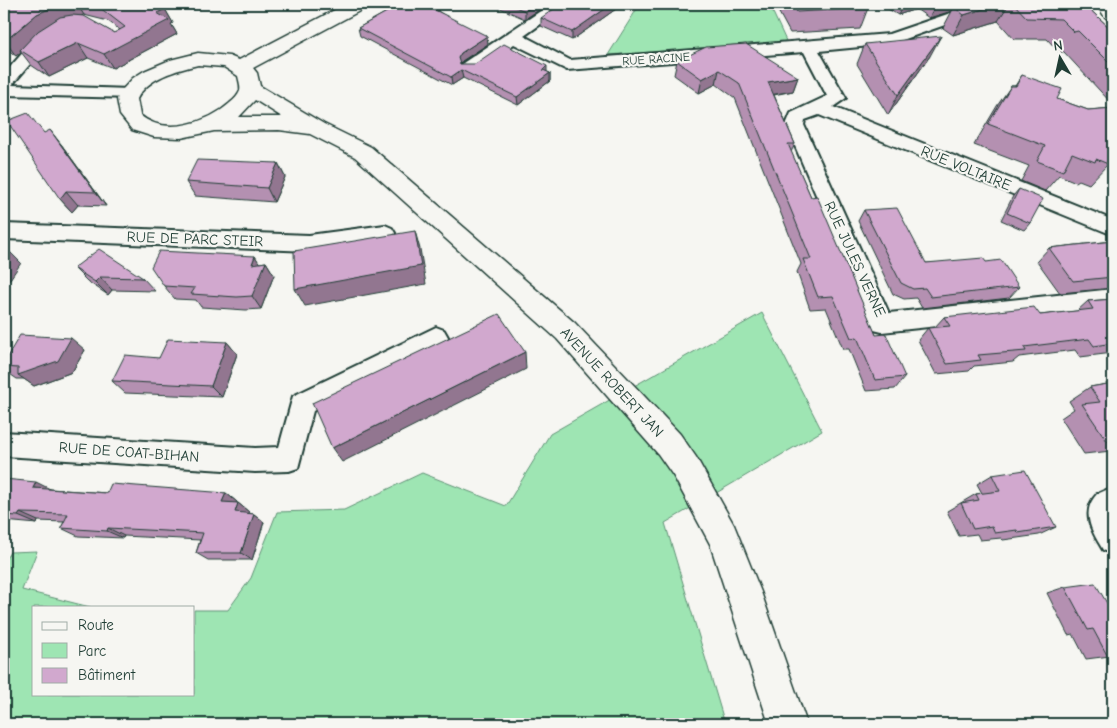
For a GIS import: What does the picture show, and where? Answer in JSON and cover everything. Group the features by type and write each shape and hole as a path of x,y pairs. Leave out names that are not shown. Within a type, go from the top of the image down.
{"main road":[{"path":"241,67 359,4"},
{"path":"1086,4 1096,20 1113,36"},
{"path":"1102,4 1113,21"},
{"path":"214,59 241,67 247,73 250,89 238,108 210,124 172,132 140,126 130,118 126,107 130,94 149,76 180,62 214,59"},
{"name":"AVENUE ROBERT JAN","path":"250,89 317,129 363,152 566,331 669,444 685,467 723,536 744,592 788,724"},
{"name":"AVENUE ROBERT JAN","path":"210,124 279,123 317,129"}],"street":[{"path":"469,66 561,4"},
{"name":"RUE RACINE","path":"513,36 567,65 891,40 991,4"},
{"path":"4,84 43,37 63,26"},
{"path":"809,47 828,103"},
{"path":"4,90 130,94"},
{"name":"RUE VOLTAIRE","path":"828,103 1113,228"},
{"name":"RUE JULES VERNE","path":"828,103 797,117 795,125 882,323 1113,298"},
{"name":"RUE DE PARC STEIR","path":"4,231 309,243 385,233"},
{"name":"RUE DE COAT-BIHAN","path":"4,444 255,460 289,459 302,404 436,336"},
{"path":"1113,500 1104,506 1100,512 1103,523 1113,540"}],"green space":[{"path":"640,4 769,4 787,43 608,55"},
{"path":"762,313 822,431 665,523 725,724 4,724 4,562 10,552 37,551 22,590 86,606 32,606 32,696 195,696 195,610 228,610 251,578 277,512 344,510 422,473 506,506 550,434"}],"building":[{"path":"9,4 60,4 37,14 5,41 4,6"},
{"path":"86,4 156,4 165,9 157,13 169,20 104,54 78,43 39,62 20,50 38,31 60,17 84,16 114,33 125,27 99,7"},
{"path":"401,4 436,4 433,9 487,36 461,53 458,58 460,64 475,64 504,44 547,66 543,70 550,73 517,97 461,70 451,77 358,28"},
{"path":"508,4 536,4 525,11"},
{"path":"561,4 612,4 572,32 541,18"},
{"path":"792,4 865,4 868,8 797,12"},
{"path":"963,4 999,4 964,15 954,7"},
{"path":"1014,4 1084,4 1113,31 1113,66 1078,31 1074,32 1061,19 1027,18"},
{"path":"941,36 898,95 865,44"},
{"path":"746,44 798,77 768,82 795,144 788,144 811,197 817,196 876,335 886,334 905,377 875,380 857,337 851,338 833,296 818,297 803,259 811,259 739,83 719,70 702,79 677,61 706,47"},
{"path":"1022,75 1062,89 1057,99 1088,110 1113,108 1113,150 1108,164 1096,159 1095,162 1072,153 1063,171 1037,161 1045,146 988,124 1011,86 1016,86"},
{"path":"28,113 44,133 50,130 95,192 66,191 60,199 7,121"},
{"path":"197,160 278,163 267,188 186,182"},
{"path":"1019,189 1043,199 1030,223 1007,213"},
{"path":"897,208 926,263 983,258 986,262 1001,260 1019,287 931,297 925,288 913,289 901,283 864,210"},
{"path":"415,231 421,266 295,289 294,251"},
{"path":"1113,241 1113,277 1073,281 1049,248"},
{"path":"99,249 143,278 100,277 95,282 74,268"},
{"path":"159,251 255,256 252,264 266,262 252,296 191,294 195,288 164,286 151,267"},
{"path":"1113,299 1113,343 1094,346 1089,339 1024,347 1026,351 978,355 981,360 947,364 928,328 950,326 944,317 1034,307 1040,315 1093,309 1088,301"},
{"path":"499,314 525,352 332,448 312,403"},
{"path":"20,335 71,338 58,361 18,375 18,368 4,367 4,362"},
{"path":"168,339 227,342 211,386 112,381 125,355 159,358"},
{"path":"1113,383 1113,441 1107,441 1082,404 1100,402 1090,387"},
{"path":"1025,470 1056,527 1018,533 1017,530 995,533 992,526 973,529 961,503 979,500 976,494 1000,491 992,475"},
{"path":"4,479 36,482 33,488 107,493 111,484 226,493 222,502 238,503 235,512 254,514 241,553 196,553 203,533 108,528 107,531 61,528 68,514 20,513 18,516 4,515"},
{"path":"1095,583 1111,610 1113,610 1113,654 1107,655 1093,629 1088,630 1065,587"}]}
